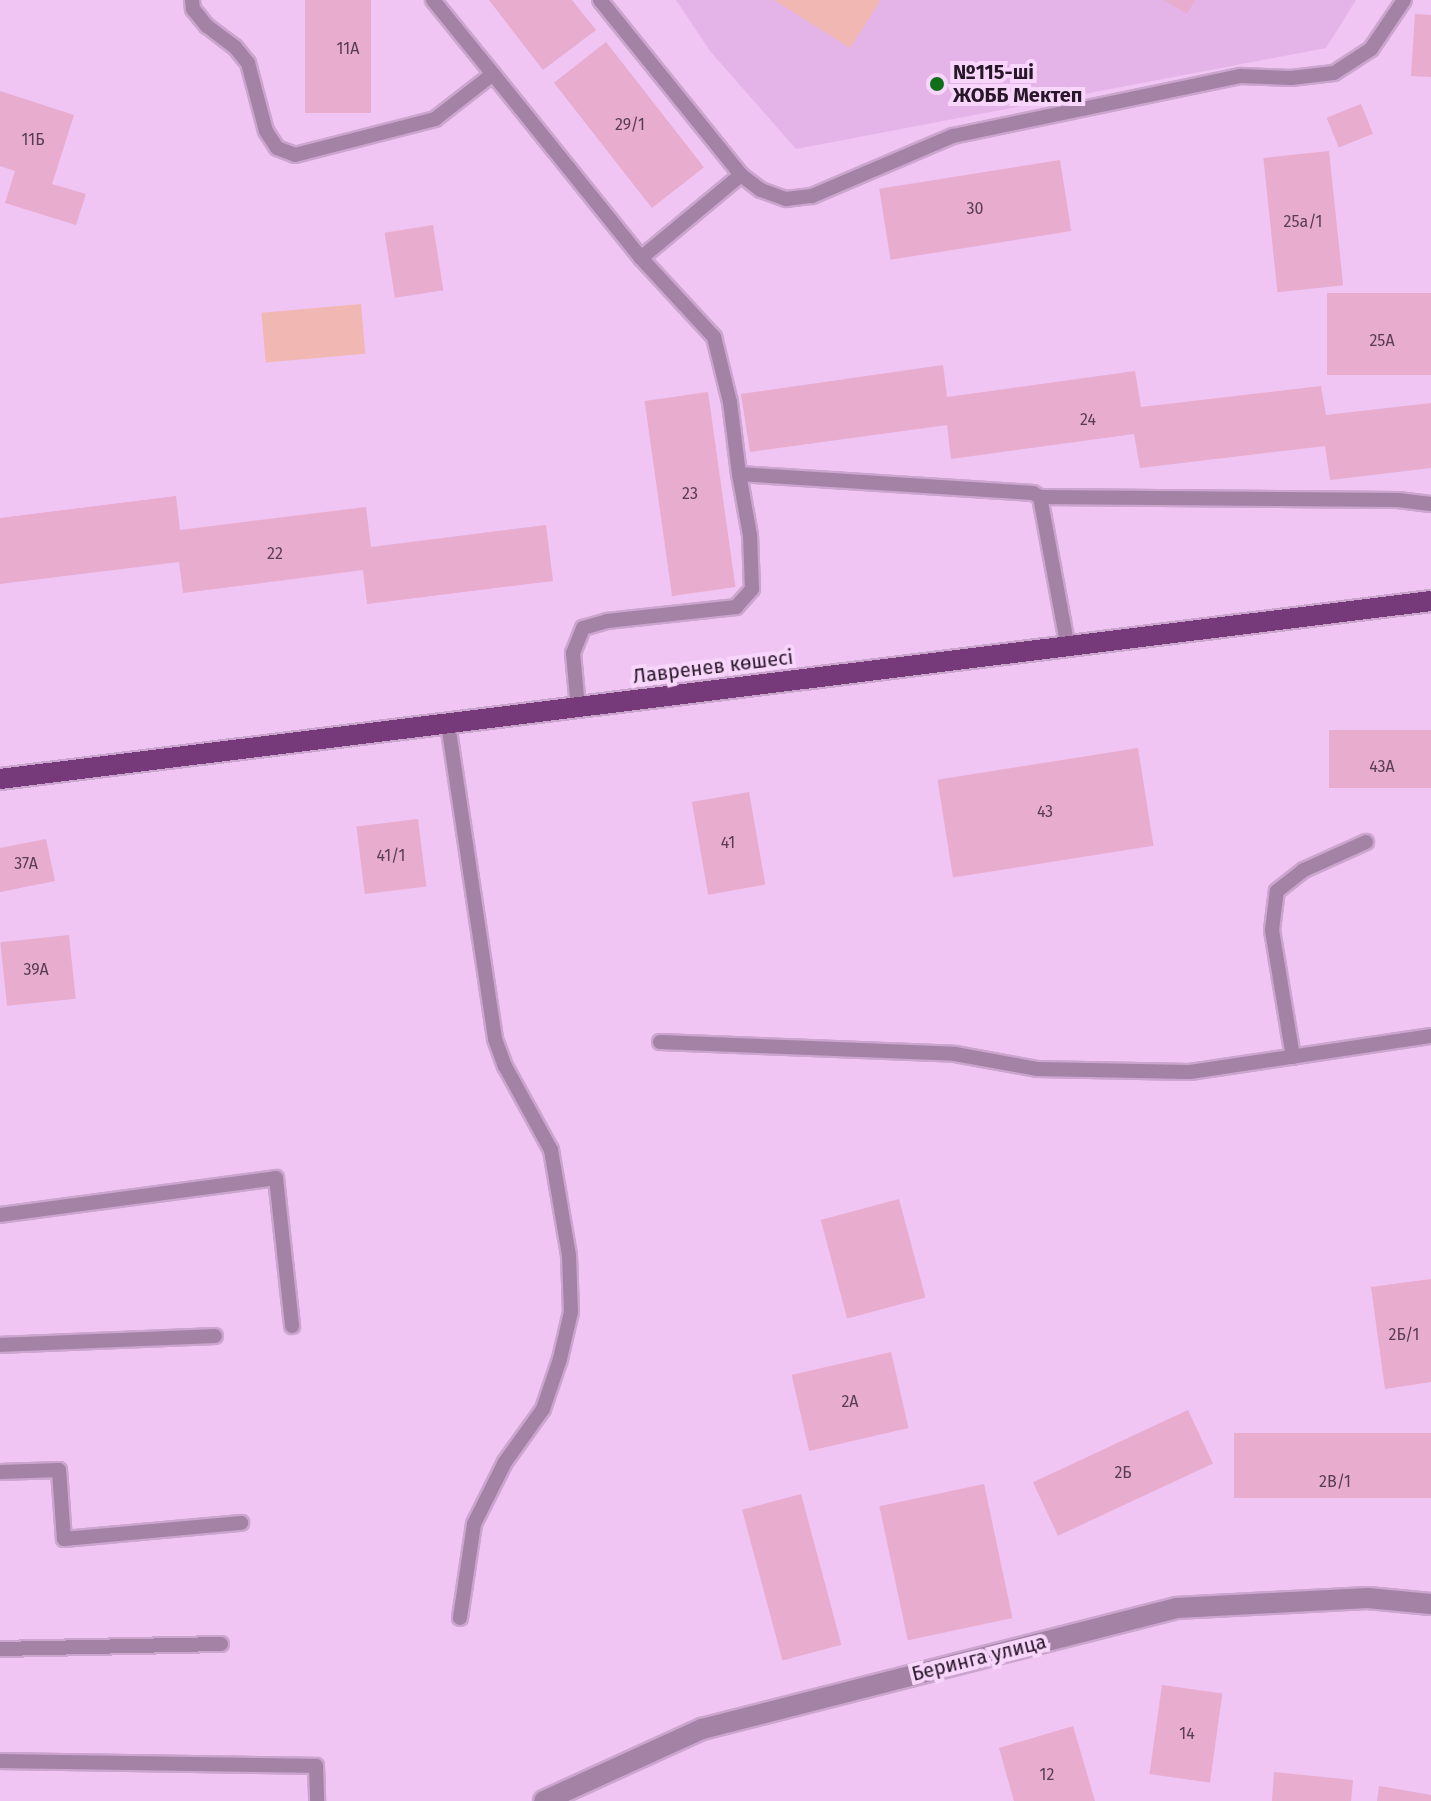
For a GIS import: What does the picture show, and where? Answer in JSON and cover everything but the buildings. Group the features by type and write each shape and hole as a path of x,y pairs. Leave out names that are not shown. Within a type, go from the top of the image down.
{"main road":[{"name":"Лавренев көшесі","path":"0,779 1431,601"}],"street":[{"name":"Беринга улица","path":"544,1801 702,1729 1176,1608 1368,1598 1431,1604"}],"lane":[{"path":"192,0 193,9 207,26 235,47 248,63 266,131 277,148 295,155 435,119 493,74"},
{"path":"433,0 641,258 714,337 730,402 750,535 752,589 736,607 607,621 583,628 573,653 578,708"},
{"path":"600,0 741,175 761,190 786,199 812,196 953,136 1241,76 1291,78 1334,73 1371,49 1404,0"},
{"path":"641,258 741,175"},
{"path":"739,474 1033,493 1040,497 1398,500 1431,504"},
{"path":"1040,497 1068,648"},
{"path":"448,724 495,1039 505,1066 551,1150 569,1255 571,1312 560,1359 543,1409 505,1462 474,1524 460,1618"},
{"path":"1293,1057 1272,930 1277,891 1304,870 1366,842"},
{"path":"660,1042 955,1054 1053,1069 1190,1072 1431,1036"},
{"path":"0,1215 276,1178 292,1326"},
{"path":"0,1345 215,1336"},
{"path":"0,1472 59,1470 64,1539 241,1523"},
{"path":"0,1649 221,1644"},
{"path":"0,1761 316,1766 317,1801"}],"shaded area":[{"name":"№115-ші ЖОББ Мектеп","path":"676,0 1356,0 1326,48 796,149 710,51"},
{"path":"774,0 881,0 850,48"},
{"path":"361,304 365,354 266,363 261,313"}],"place":[{"name":"№115-ші ЖОББ Мектеп","path":"937,84"}]}
